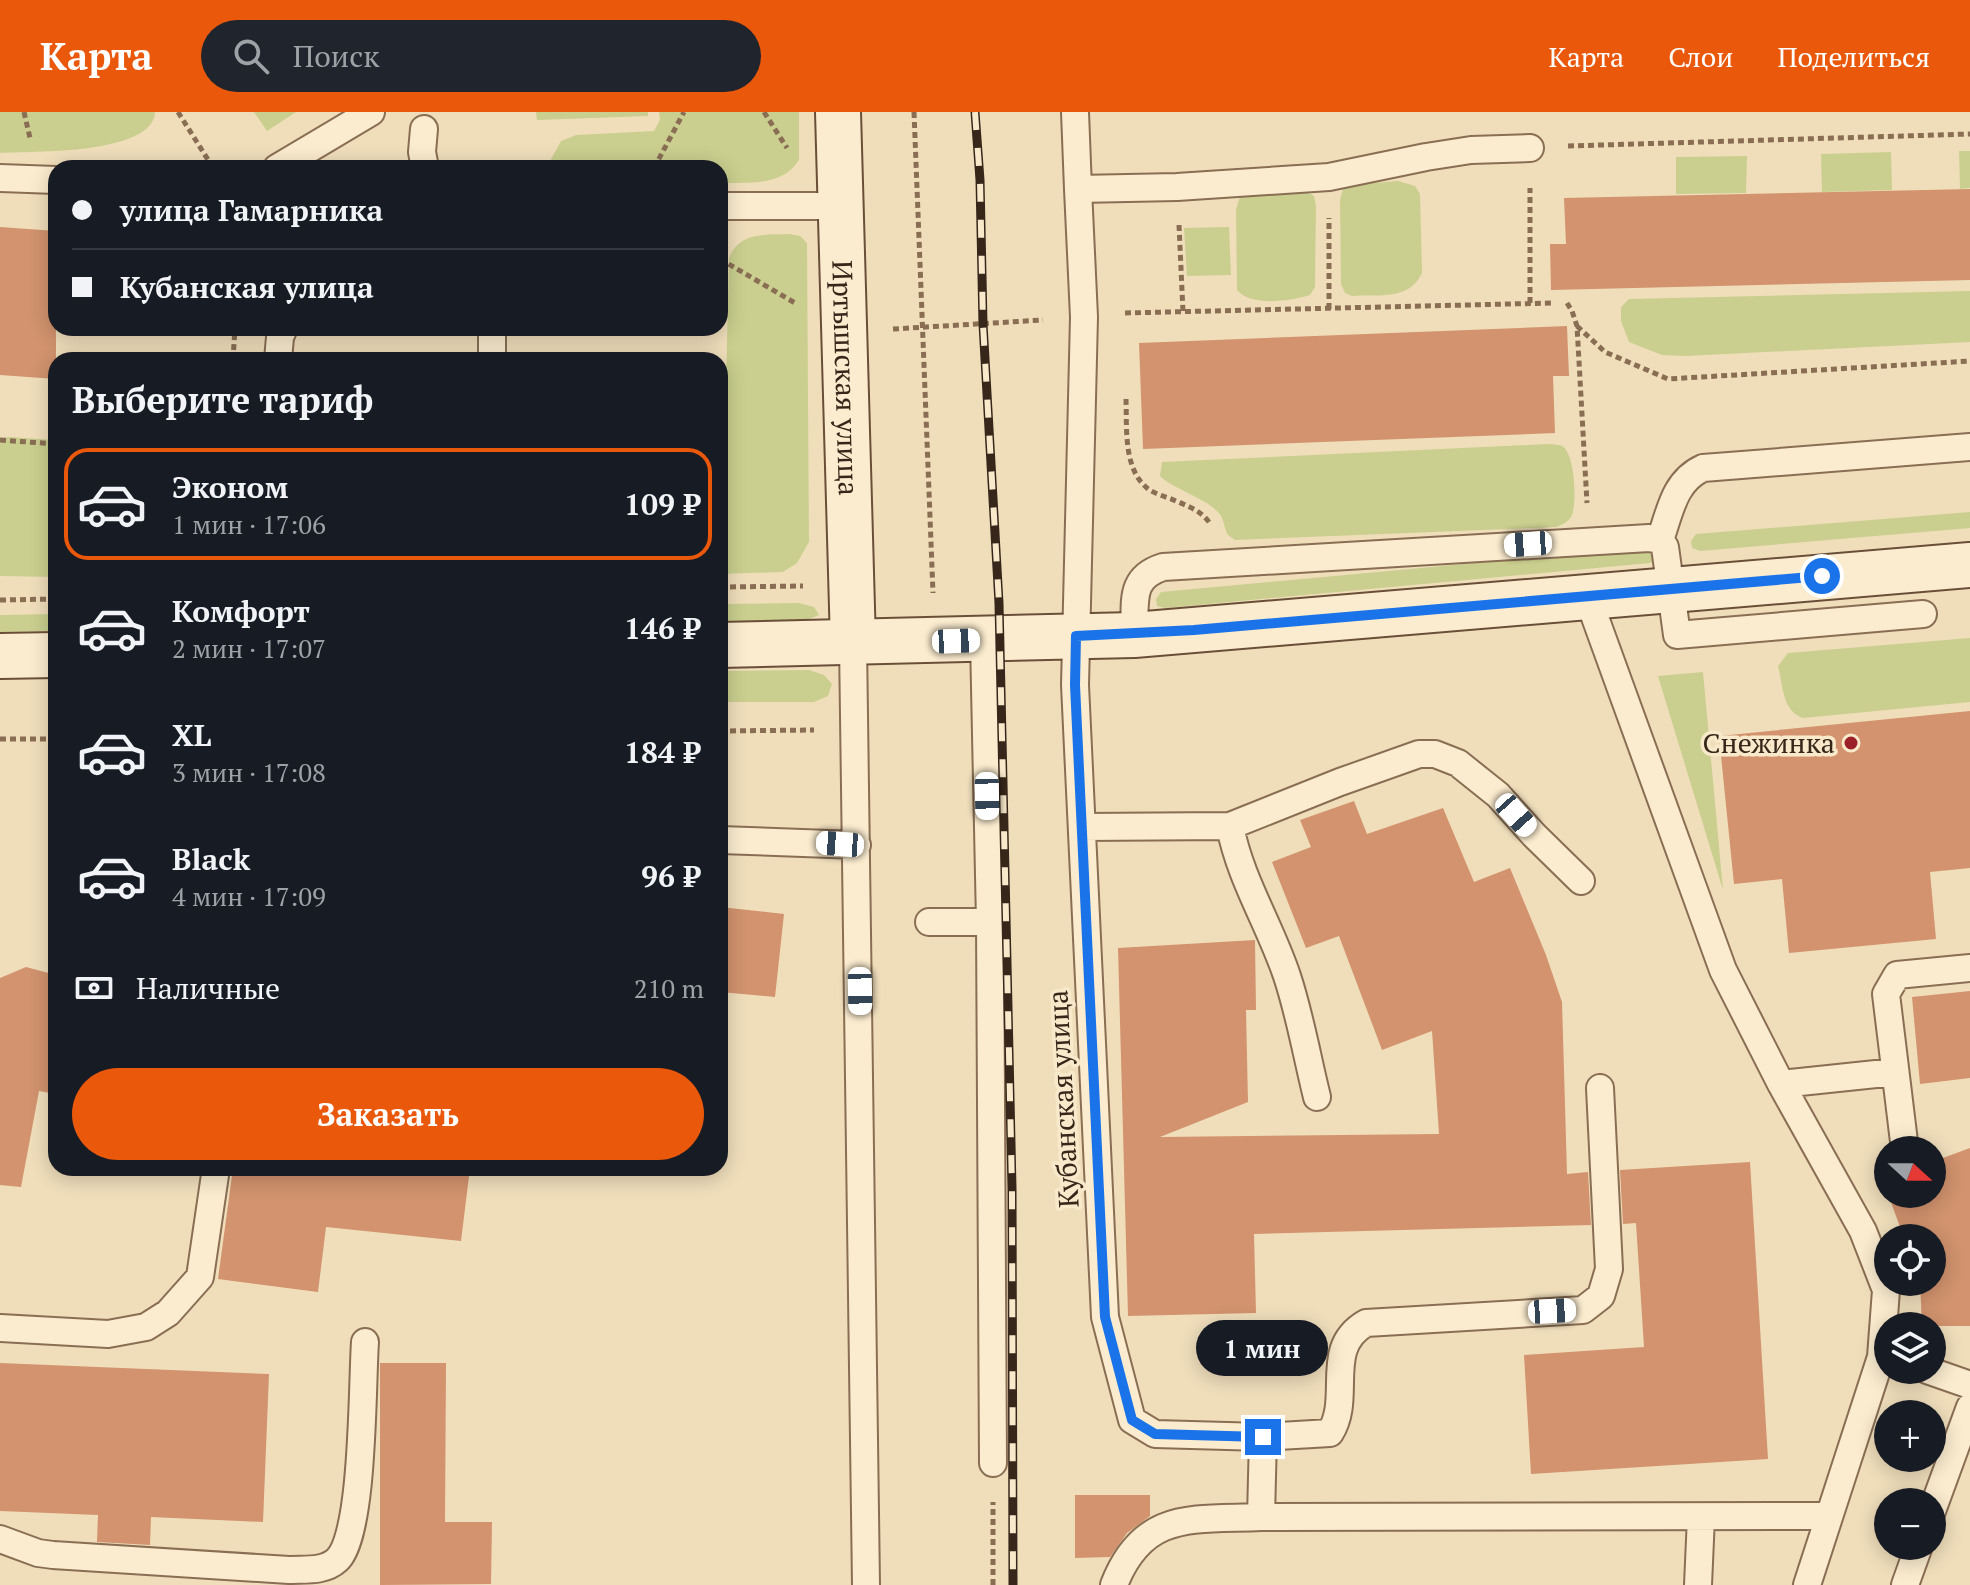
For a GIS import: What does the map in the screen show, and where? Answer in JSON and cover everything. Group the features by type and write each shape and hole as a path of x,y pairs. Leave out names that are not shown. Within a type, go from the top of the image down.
{"main road":[{"name":"Иртышская улица","path":"838,112 853,643"},
{"path":"728,645 1134,635 1970,565"},
{"path":"0,656 48,655"}],"lane":[{"path":"290,160 371,112"},
{"name":"Кубанская улица","path":"1075,112 1084,317 1075,685 1105,1317 1132,1420 1155,1434 1263,1437 1330,1433 1337,1422 1343,1348 1352,1331 1366,1323 1583,1310 1601,1296 1609,1269 1600,1088"},
{"path":"424,129 424,160"},
{"path":"1078,189 1177,187 1329,177 1471,150 1530,148"},
{"path":"0,178 48,180"},
{"path":"728,206 841,206"},
{"path":"1660,540 1680,485 1690,474 1703,468 1970,447"},
{"path":"1134,635 1138,583 1146,573 1163,567 1589,539 1660,540 1665,547 1670,588 1665,635 1923,614"},
{"path":"1588,598 1723,970 1781,1084 1863,1231 1886,1290 1885,1312"},
{"path":"984,640 990,922 993,1463"},
{"path":"853,643 866,1585"},
{"path":"1082,827 1230,826 1419,754 1435,754 1458,763 1498,795 1581,881"},
{"path":"1230,826 1245,876 1287,977 1317,1097"},
{"path":"728,840 857,845"},
{"path":"929,922 990,922"},
{"path":"1903,1136 1886,994 1897,975 1970,968"},
{"path":"1781,1084 1895,1072"},
{"path":"0,1328 108,1334 146,1327 168,1313 200,1277 215,1176"},
{"path":"0,1539 38,1553 53,1555 289,1570 319,1569 336,1561 344,1550 355,1511 365,1342"},
{"path":"1946,1377 1970,1385"},
{"path":"1807,1585 1875,1384"},
{"path":"1940,1488 1970,1407"},
{"path":"1261,1517 1263,1437"},
{"path":"1114,1585 1122,1565 1149,1534 1176,1521 1261,1517 1828,1516"},
{"path":"1698,1585 1701,1517"},
{"path":"1905,1585 1914,1560"}],"path":[{"path":"178,112 208,160"},
{"path":"658,160 684,112"},
{"path":"914,112 934,608"},
{"path":"1530,303 1530,148 1970,134"},
{"path":"1329,177 1329,309"},
{"path":"1177,187 1183,312"},
{"path":"728,264 802,307"},
{"path":"1121,301 1125,328"},
{"path":"1124,313 1552,303"},
{"path":"1567,303 1577,326 1589,539"},
{"path":"924,326 1084,317"},
{"path":"1577,326 1605,352 1668,379 1970,361"},
{"path":"1126,386 1128,445 1135,473 1148,490 1202,513 1211,523 1222,564"},
{"path":"0,440 48,443"},
{"path":"0,600 48,599"},
{"path":"728,731 855,730"},
{"path":"0,739 48,739"},
{"path":"993,1463 993,1585"}],"green space":[{"path":"0,112 155,112 149,126 134,136 114,143 89,148 0,153"},
{"path":"254,112 296,112 267,131"},
{"path":"536,112 648,112 648,116 537,120"},
{"path":"659,112 799,112 799,160 792,169 774,179 728,183 728,160 551,160 561,141 576,135 654,131 660,120"},
{"path":"1959,151 1970,151 1970,188 1960,189"},
{"path":"1891,152 1892,190 1822,192 1821,154"},
{"path":"1747,156 1746,193 1676,194 1676,157"},
{"path":"1398,181 1415,186 1420,194 1422,273 1416,282 1401,292 1352,296 1345,293 1341,284 1340,200 1343,189 1350,185"},
{"path":"1251,191 1305,191 1314,196 1315,287 1310,295 1282,301 1261,301 1237,290 1236,210 1240,196"},
{"path":"1229,227 1231,275 1187,276 1184,228"},
{"path":"789,234 800,236 807,243 809,542 797,563 783,572 728,574 729,258 739,243 762,235"},
{"path":"1970,291 1970,342 1662,355 1629,342 1621,321 1621,307 1629,299"},
{"path":"0,438 48,439 48,577 0,576"},
{"path":"1549,444 1566,450 1574,478 1572,515 1557,527 1235,540 1228,535 1216,510 1160,476 1162,462"},
{"path":"1970,512 1970,528 1700,551 1692,548 1691,541 1696,534"},
{"path":"1649,547 1655,553 1655,559 1650,563 1165,608 1157,606 1156,599 1161,592"},
{"path":"799,603 814,607 819,615 804,621 728,621 728,604"},
{"path":"48,614 48,631 0,632 0,615"},
{"path":"1970,638 1970,702 1803,718 1791,710 1784,696 1778,666 1788,653"},
{"path":"809,670 824,675 832,684 828,696 814,702 728,702 728,671"},
{"path":"1703,672 1723,890 1658,676"}],"building":[{"path":"1970,189 1970,280 1551,290 1550,244 1566,244 1564,198"},
{"path":"0,227 48,230 48,336 56,336 56,352 48,352 48,378 0,375"},
{"path":"1567,326 1569,376 1553,376 1555,433 1143,449 1139,343"},
{"path":"1970,711 1970,868 1930,872 1936,939 1789,953 1782,879 1734,884 1719,736"},
{"path":"1354,801 1367,834 1443,808 1474,882 1510,868 1562,1002 1567,1174 1588,1172 1591,1225 1254,1234 1256,1313 1128,1316 1118,948 1255,940 1256,1010 1246,1010 1248,1102 1160,1137 1439,1134 1432,1031 1382,1050 1339,936 1306,948 1272,862 1311,847 1300,820"},
{"path":"728,908 784,914 775,997 728,993"},
{"path":"26,967 48,973 48,1093 39,1091 21,1187 0,1185 0,978"},
{"path":"1970,991 1970,1078 1920,1084 1912,997"},
{"path":"1970,1148 1970,1326 1946,1326 1946,1312 1921,1312 1921,1296 1946,1296 1946,1224 1899,1224 1893,1208 1946,1208 1946,1157"},
{"path":"1750,1162 1768,1459 1531,1474 1524,1355 1644,1347 1636,1223 1623,1224 1620,1170"},
{"path":"232,1176 469,1176 461,1241 326,1227 318,1292 218,1279"},
{"path":"0,1363 269,1374 263,1522 151,1517 150,1545 97,1542 98,1515 0,1511"},
{"path":"380,1363 446,1363 445,1522 492,1522 491,1584 380,1585"},
{"path":"1075,1495 1150,1495 1150,1516 1127,1533 1110,1557 1075,1558"}],"railway":[{"path":"975,112 999,603 1012,1188 1013,1585"}],"place":[{"name":"Снежинка","path":"1851,743"}],"route":[{"path":"1263,1437 1155,1434 1132,1420 1105,1317 1075,685 1076,636 1134,635 1822,576"}]}
